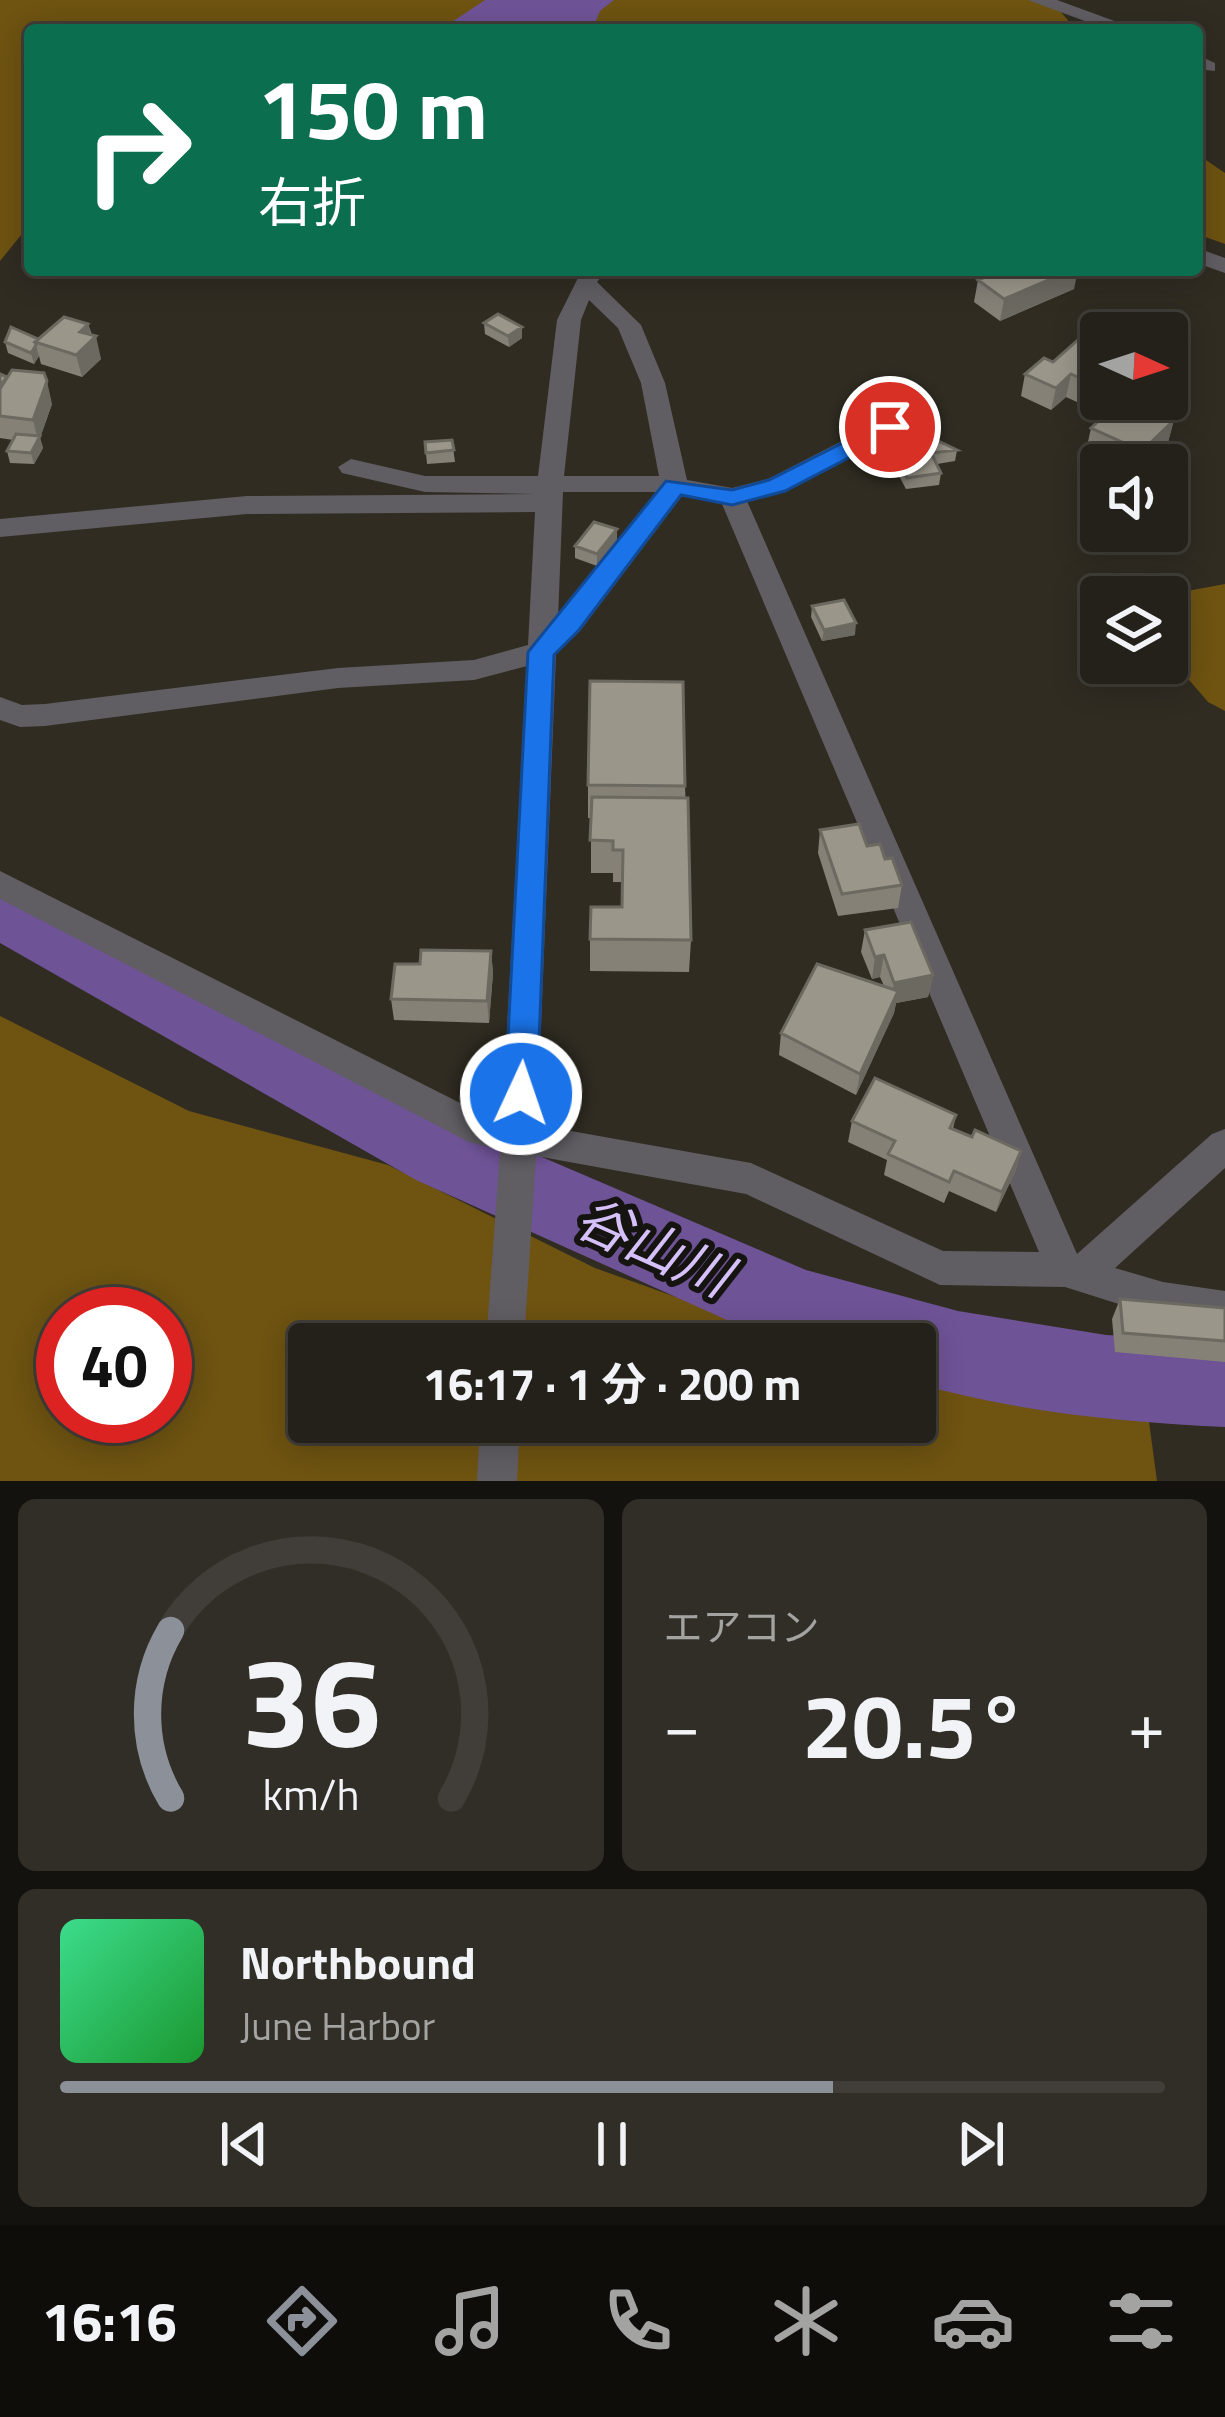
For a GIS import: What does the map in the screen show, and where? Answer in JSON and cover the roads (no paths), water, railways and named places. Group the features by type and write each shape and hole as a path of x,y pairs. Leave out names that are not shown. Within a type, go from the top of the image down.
{"street":[{"path":"1038,0 1111,24"},
{"path":"0,708 20,716 45,715 338,678 474,670 541,652 570,624 675,487 653,383 629,325 590,276 569,320 549,492 541,652 518,1148 506,1323"},
{"path":"0,528 247,505 549,492 675,487 732,497 777,485 890,427 909,388"},
{"path":"351,467 425,484 549,492"},
{"path":"732,497 1073,1273"},
{"path":"0,884 518,1148 751,1179 940,1268 1073,1273 1163,1300 1225,1309"},
{"path":"1073,1273 1225,1145"},
{"path":"496,1481 499,1443"}],"waterway":[{"name":"谷山川","path":"0,907 445,1154 798,1309 958,1353 1106,1378 1225,1384"}]}
